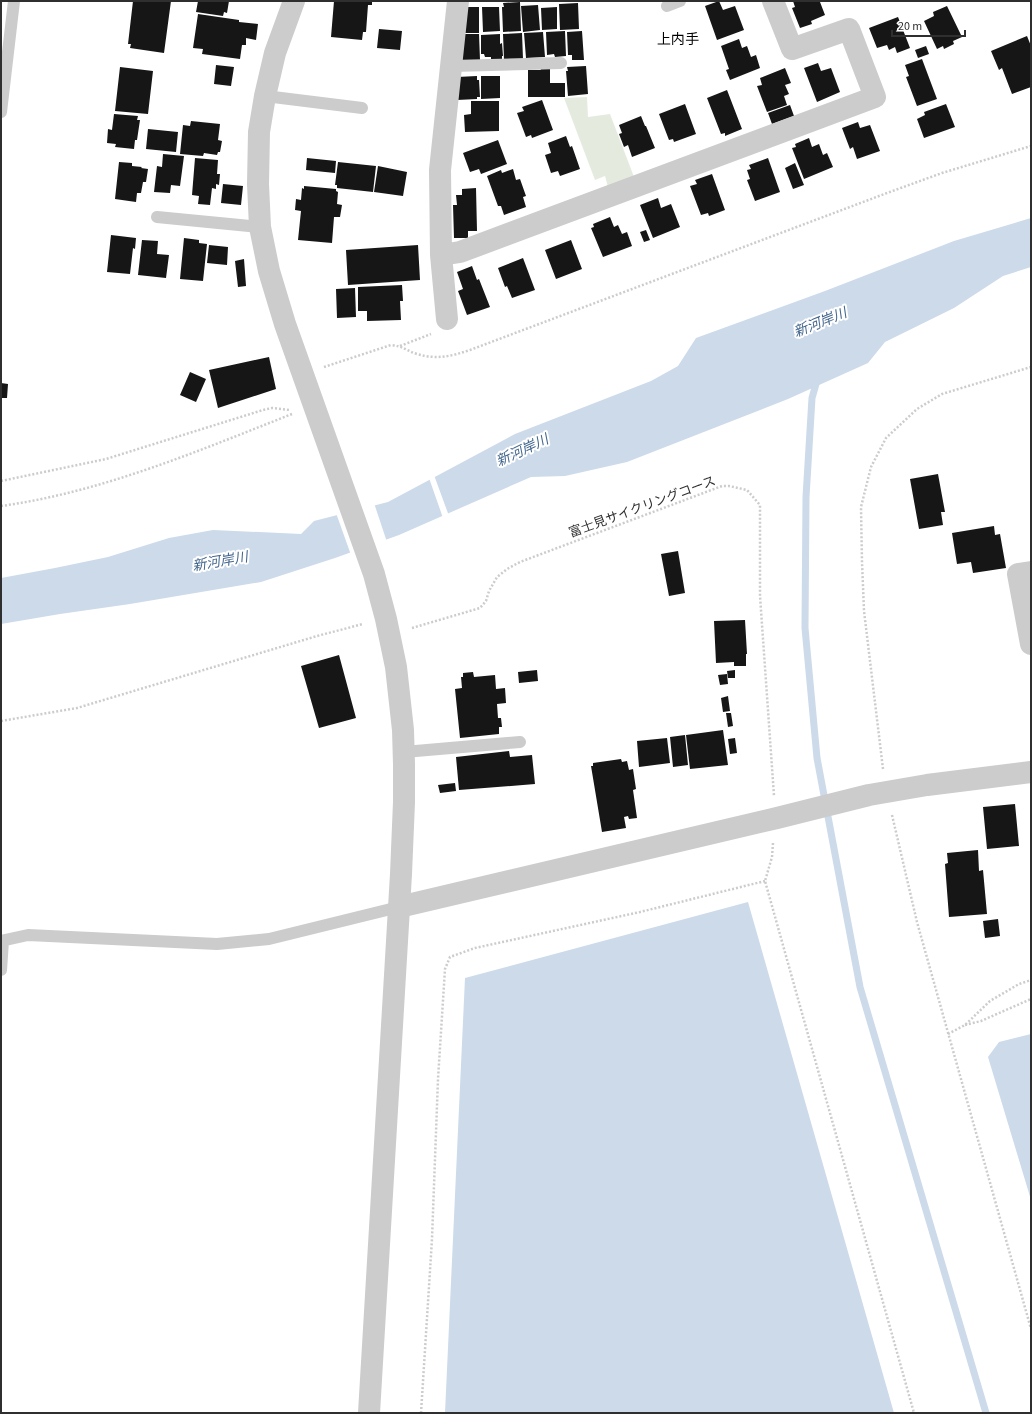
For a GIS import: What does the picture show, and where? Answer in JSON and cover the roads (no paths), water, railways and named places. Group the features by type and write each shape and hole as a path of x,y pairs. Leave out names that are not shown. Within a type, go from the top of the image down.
{"street":[{"path":"294,1 275,54 265,96 259,139 258,184 260,227 269,271 285,324 374,574 376,615 386,618 396,667 403,730 404,802 399,907 369,1413"},
{"path":"447,319 441,255 440,170 458,1"},
{"path":"441,255 460,252 875,97 849,29 792,49 773,1"},
{"path":"1031,572 1018,574 1031,644"},
{"path":"399,907 779,817 880,787 928,785 1031,772"}],"lane":[{"path":"1,112 14,1"},
{"path":"667,6 680,1"},
{"path":"452,66 561,63"},
{"path":"265,96 362,108"},
{"path":"157,217 260,227"},
{"path":"404,752 520,742"},
{"path":"1,970 2,941 28,935 217,944 269,939 399,907"}],"water":[{"name":"新河岸川","path":"1031,218 1031,267 1003,276 954,308 885,342 868,363 788,399 627,462 565,476 531,477 399,535 261,582 1,624 1,578 108,557 169,538 213,530 301,534 314,521 388,502 515,434 651,381 678,366 696,338 825,291 954,241"},
{"path":"748,902 894,1413 445,1413 465,978"},
{"path":"1031,1034 1031,1200 988,1057 999,1042"}],"waterway":[{"path":"818,377 812,398 806,497 805,628 817,758 860,987 986,1413"}],"district":[{"name":"上内手","path":"678,39"}]}
